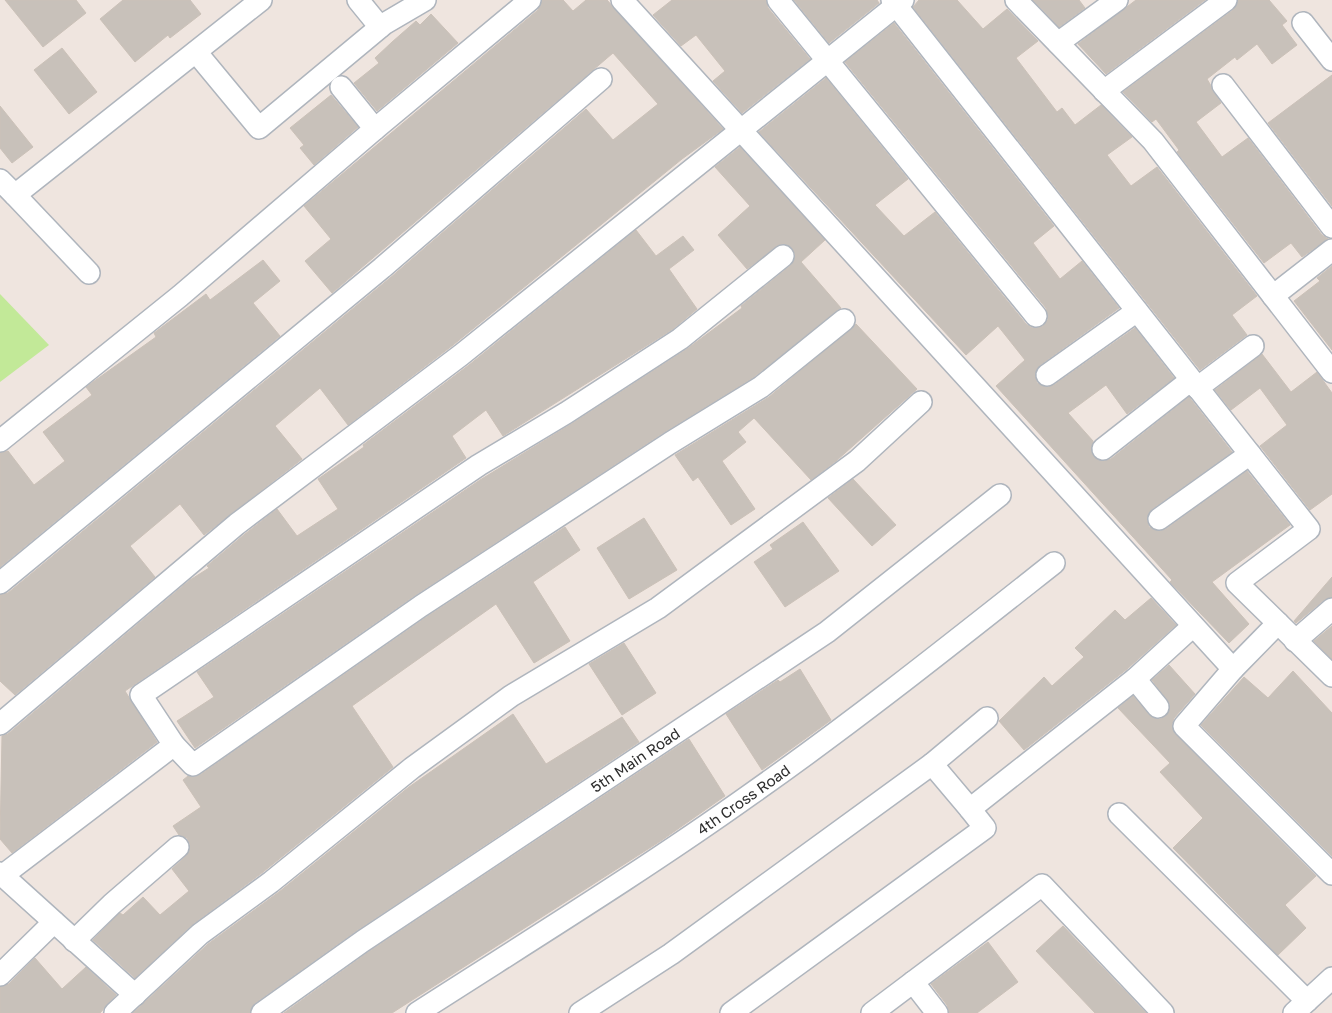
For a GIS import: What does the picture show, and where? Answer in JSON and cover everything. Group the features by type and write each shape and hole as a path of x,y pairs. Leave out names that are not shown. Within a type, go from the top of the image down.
{"street":[{"path":"15,196 261,0"},
{"path":"358,0 380,27"},
{"path":"196,52 259,128 380,27 426,0"},
{"path":"0,441 180,296 375,129 530,0"},
{"path":"622,0 1233,669"},
{"path":"778,0 1036,316"},
{"path":"1016,0 1153,141 1332,372"},
{"path":"1058,43 1117,0"},
{"path":"1104,91 1226,0"},
{"path":"0,724 238,524 460,355 827,61 897,2 1309,530 1237,583 1332,676"},
{"path":"1303,23 1332,60"},
{"path":"0,583 382,268 601,79"},
{"path":"1223,84 1332,227"},
{"path":"341,87 375,129"},
{"path":"0,180 89,273"},
{"path":"1273,296 1332,250"},
{"path":"783,256 680,339 566,413 479,465 141,695 174,745 193,765 421,606 670,443 761,387 844,320"},
{"path":"1047,375 1137,311"},
{"path":"1103,449 1194,384 1253,346"},
{"path":"115,1013 200,934 271,882 412,768 511,696 658,608 857,460 921,402"},
{"path":"1159,519 1250,454"},
{"name":"5th Main Road","path":"262,1013 363,941 827,632 1000,495"},
{"name":"4th Cross Road","path":"417,1013 588,904 751,794 905,680 1054,563"},
{"path":"1295,640 1332,609"},
{"path":"1278,623 1233,669 1184,726 1332,874"},
{"path":"970,809 1134,679 1193,626"},
{"path":"1134,679 1158,707"},
{"path":"580,1013 671,954 932,764 987,718"},
{"path":"135,995 1,874 174,745"},
{"path":"731,1013 984,828 932,764"},
{"path":"1119,814 1301,1007 1332,978"},
{"path":"74,941 112,904 178,848"},
{"path":"872,1013 1042,885 1163,1013"},
{"path":"0,975 54,922"},
{"path":"913,982 937,1013"}],"green space":[{"path":"0,294 49,345 0,382"}],"building":[{"path":"5,0 76,0 86,13 43,47"},
{"path":"123,0 190,0 201,14 170,38 168,35 135,62 100,19"},
{"path":"542,0 563,0 573,11 586,0 607,0 723,129 682,159 453,345 348,425 320,388 275,426 302,459 204,535 180,504 130,546 155,577 15,695 0,681 0,595 8,593 390,278 586,109 613,140 658,104 613,53 332,293 305,261 331,239 304,206 538,10"},
{"path":"672,0 766,0 768,8 810,59 742,113 713,81 725,71 696,35 681,46 653,15"},
{"path":"794,0 877,0 879,3 829,43"},
{"path":"919,0 957,0 983,29 1007,9 1038,41 1016,58 1057,112 1062,108 1075,125 1101,105 1132,137 1107,155 1131,186 1157,167 1257,296 1232,315 1247,335 1200,370 913,7"},
{"path":"1033,0 1079,0 1085,8 1059,27"},
{"path":"1136,0 1205,0 1106,74 1078,44"},
{"path":"1238,0 1269,0 1287,21 1282,25 1297,45 1272,64 1257,44 1237,60 1235,57 1207,79 1221,103 1196,122 1222,157 1248,138 1322,235 1328,239 1302,257 1291,243 1264,263 1177,152 1179,150 1156,119 1152,122 1123,92 1233,10"},
{"path":"431,14 458,43 377,111 354,83 379,63 375,58 392,42 416,21 420,25"},
{"path":"894,23 1054,226 1033,243 1060,279 1082,261 1119,308 1040,365 1035,376 1037,383 1048,387 1054,385 1135,328 1174,378 1127,414 1106,385 1068,413 1093,441 1091,450 1094,457 1104,461 1111,459 1189,397 1232,452 1152,509 1147,520 1149,527 1160,531 1166,529 1247,471 1290,525 1212,582 1249,624 1229,643 1170,582 1172,580 996,386 1025,360 998,326 966,355 759,132 826,78 908,179 875,205 904,236 935,212 1026,324 1032,328 1043,326 1048,320 1046,308 845,62"},
{"path":"62,48 97,92 69,114 34,70"},
{"path":"1332,75 1332,206 1268,123"},
{"path":"331,95 358,127 314,165 300,148 304,145 290,128"},
{"path":"0,106 33,147 12,163 0,148"},
{"path":"740,147 825,240 801,262 841,308 754,377 663,433 414,596 195,748 177,721 214,697 197,672 480,480 573,423 687,349 742,308 741,306 791,265 795,254 788,245 782,244 747,269 718,235 750,206 715,167"},
{"path":"636,230 656,256 683,236 694,250 669,269 697,309 673,329 503,436 486,410 452,436 466,458 125,691 157,742 12,853 0,839 2,736 8,734 190,580 209,568 207,566 277,509 297,536 338,509 318,479 364,447 363,445 469,365"},
{"path":"263,260 280,281 253,303 280,336 0,567 0,453 8,451 34,485 65,461 43,432 92,395 86,387 156,337 154,333 206,294 210,300"},
{"path":"1332,266 1332,350 1294,301 1320,281 1317,278"},
{"path":"856,324 917,389 836,461 811,480 754,418 738,432 746,442 722,461 755,509 731,525 698,477 693,481 675,455 769,397"},
{"path":"1262,354 1291,392 1317,372 1332,393 1332,494 1310,510 1260,446 1287,425 1260,388 1231,410 1215,390"},
{"path":"853,479 896,525 872,546 828,498"},
{"path":"644,518 677,570 629,599 597,548"},
{"path":"803,522 839,571 785,607 754,562 773,549 770,545"},
{"path":"565,527 580,550 533,582 570,641 534,663 496,604 352,706 393,767 263,872 193,924 135,978 93,940 120,913 123,915 143,897 160,915 189,891 172,869 186,856 190,844 187,838 179,835 173,826 201,807 183,780 188,776 200,775 428,616"},
{"path":"1332,577 1332,597 1324,600 1296,623 1294,621"},
{"path":"1151,598 1176,625 1127,669 1024,750 999,721 1044,677 1052,686 1084,657 1075,648 1115,610 1125,620"},
{"path":"1332,626 1332,659 1314,641"},
{"path":"624,643 656,693 622,715 589,664"},
{"path":"1169,665 1195,694 1174,718 1172,724 1175,734 1316,876 1285,905 1306,928 1278,955 1173,848 1203,818 1160,772 1170,763 1118,708 1133,696 1153,718 1160,719 1166,716 1170,704 1152,680"},
{"path":"800,669 831,720 762,770 726,714 778,680 780,682"},
{"path":"1293,671 1332,713 1332,856 1201,725 1244,677 1268,698"},
{"path":"513,714 546,764 622,717 639,742 356,931 255,1003 250,1013 133,1013 208,944 279,892 409,787"},
{"path":"689,739 725,796 662,840 392,1013 284,1013 370,951"},
{"path":"1063,926 1146,1013 1095,1013 1036,951"},
{"path":"988,942 1018,982 977,1013 949,1013 947,1005 931,984"},
{"path":"35,958 62,989 86,967 116,995 100,1013 0,1013 0,987 9,984"}]}
